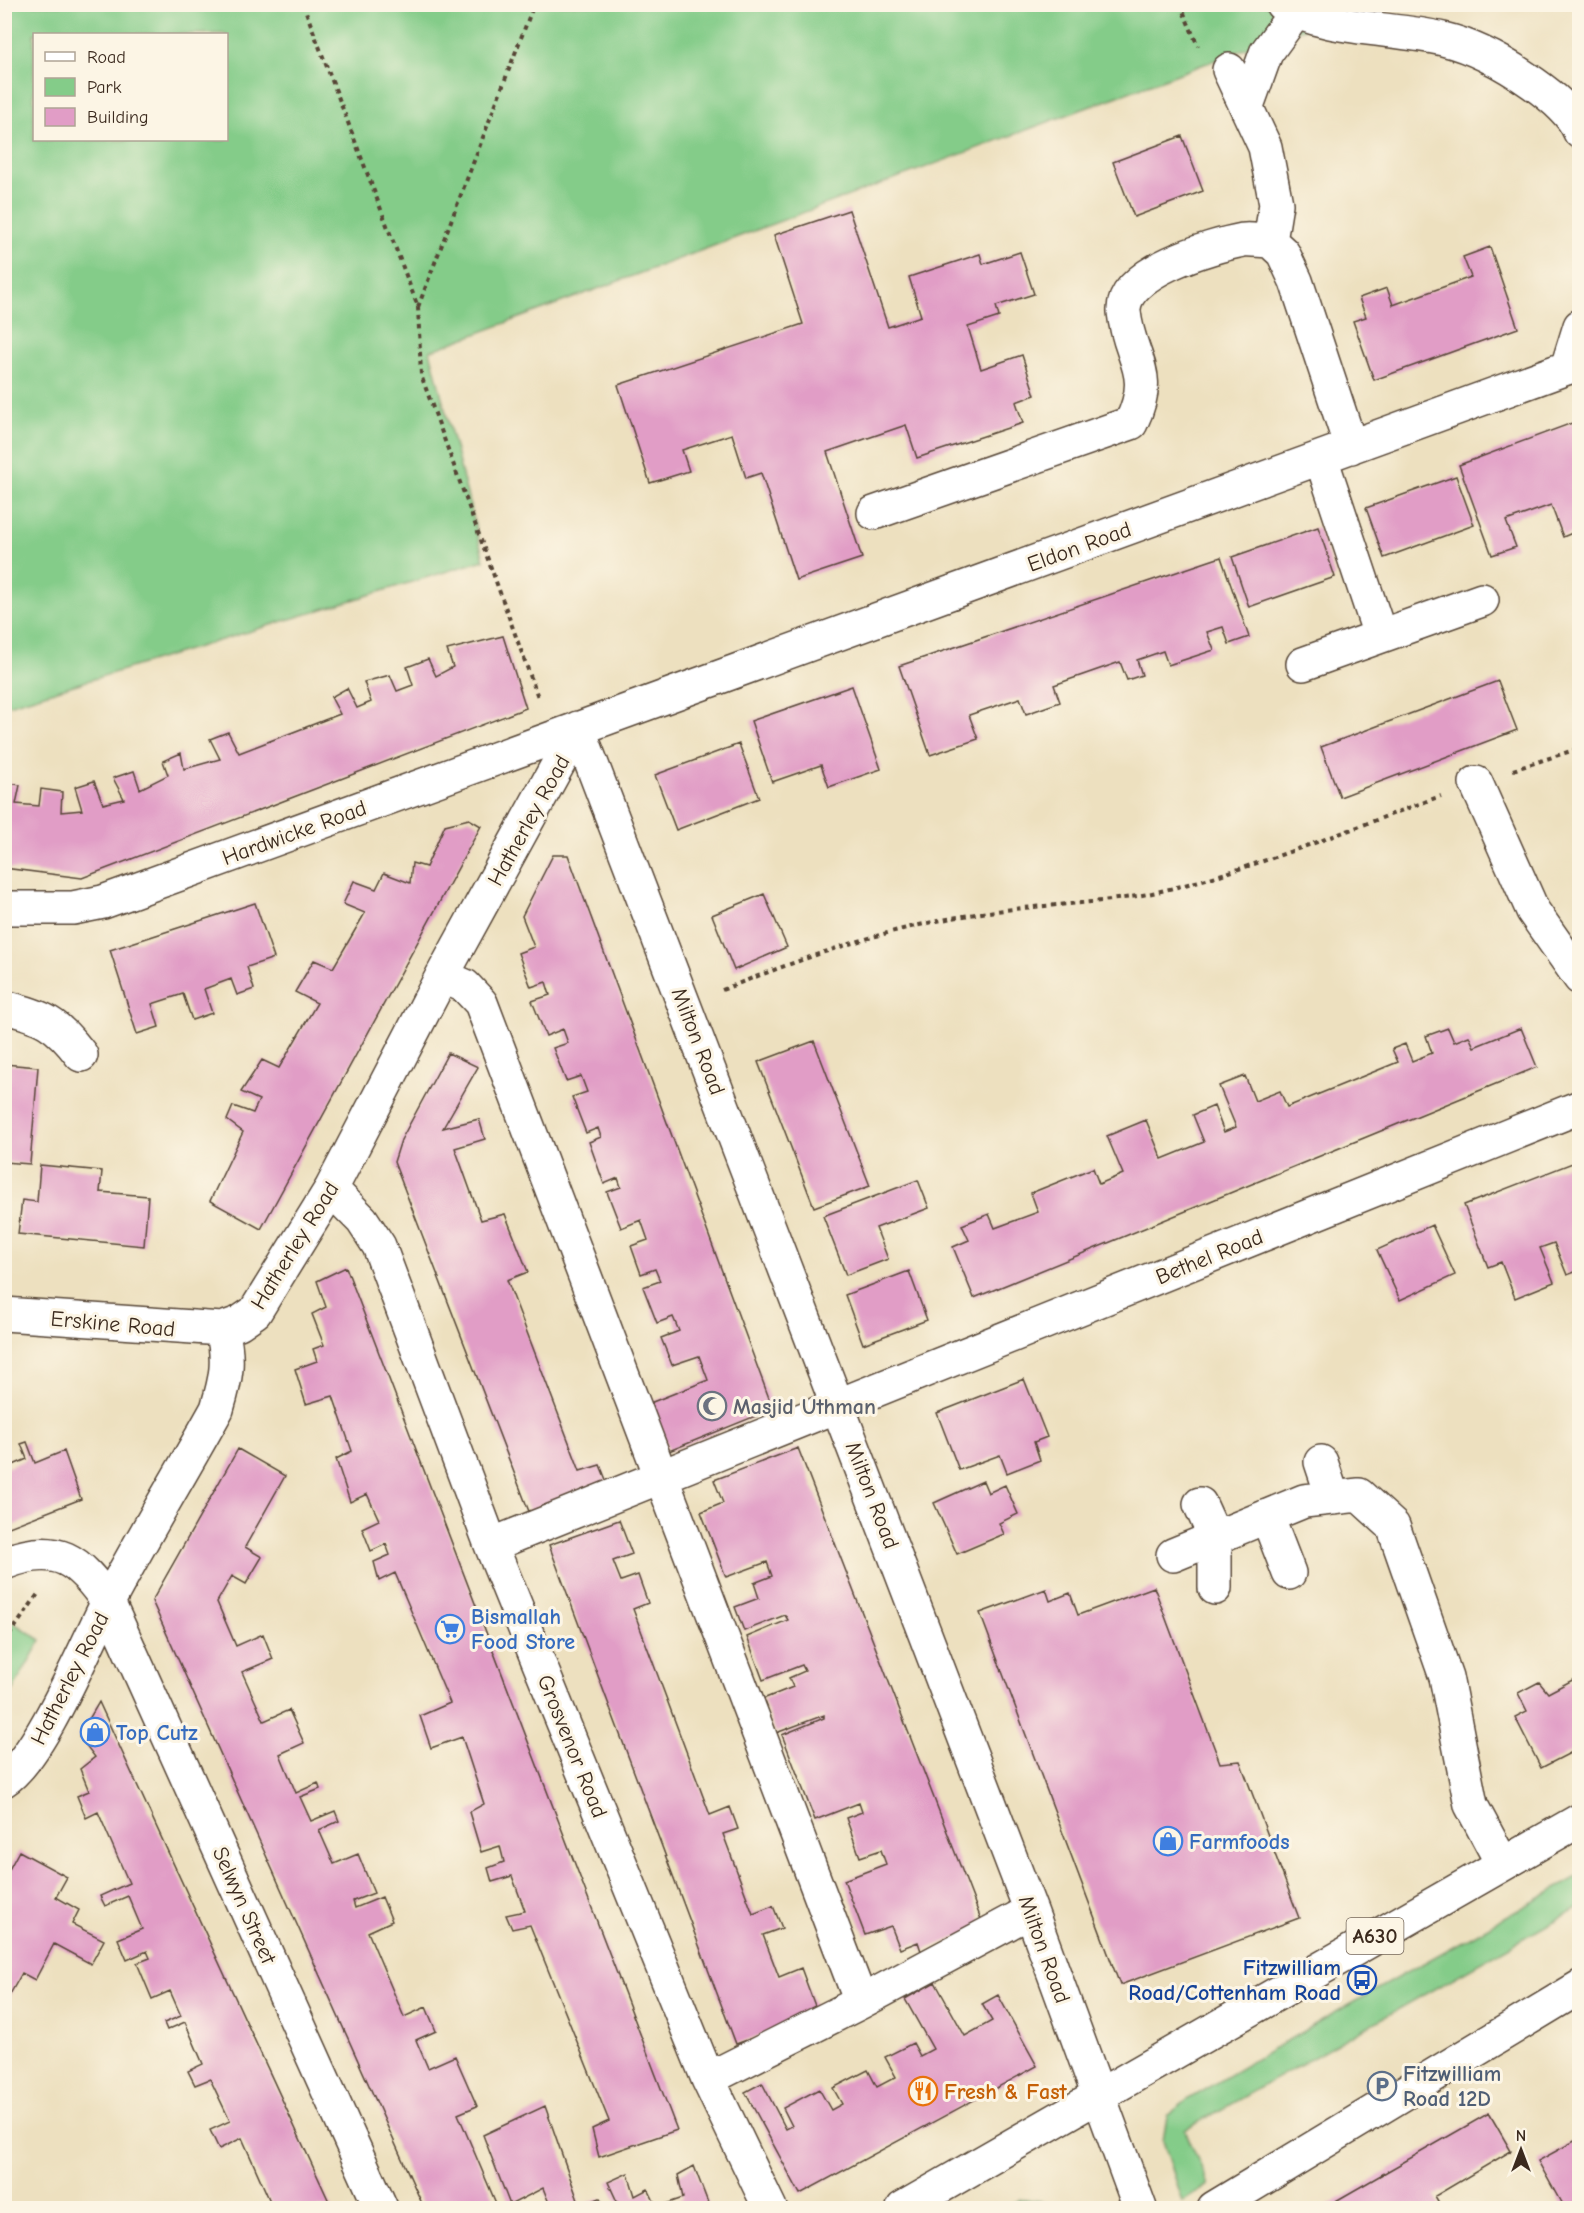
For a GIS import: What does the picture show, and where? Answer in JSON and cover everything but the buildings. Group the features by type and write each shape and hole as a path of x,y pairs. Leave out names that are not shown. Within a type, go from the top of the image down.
{"street":[{"path":"1247,106 1266,53 1289,9 1362,27 1443,39 1503,62 1552,96 1580,132"},
{"path":"1228,70 1265,147 1276,204 1270,241"},
{"path":"874,513 1131,423 1141,403 1143,373 1124,310 1129,293 1142,279 1192,254 1244,240 1270,241 1283,253 1296,281 1380,635"},
{"path":"1573,365 1580,326"},
{"name":"Eldon Road","path":"566,733 1573,365"},
{"path":"1303,664 1482,600"},
{"name":"Hardwicke Road","path":"4,908 73,908 103,902 566,733"},
{"name":"Hatherley Road","path":"4,1780 16,1773 34,1748 108,1602 218,1409 228,1356 222,1329 239,1323 255,1312 331,1190 566,733"},
{"name":"Milton Road","path":"566,733 685,1005 1031,1911 1140,2208"},
{"path":"1476,783 1533,911 1580,978"},
{"path":"442,976 465,986 481,1003 861,2002"},
{"path":"4,1007 37,1014 65,1034 81,1055"},
{"name":"Bethel Road","path":"491,1545 1580,1107"},
{"name":"Grosvenor Road","path":"331,1190 362,1220 379,1246 491,1545 708,2079 770,2208"},
{"name":"Erskine Road","path":"4,1314 222,1329"},
{"path":"1321,1462 1333,1498"},
{"path":"1173,1555 1304,1501 1359,1496 1393,1526 1446,1677 1471,1805 1502,1863"},
{"path":"1200,1504 1215,1537 1215,1588"},
{"path":"1267,1516 1289,1573"},
{"path":"4,1563 39,1554 58,1557"},
{"name":"Selwyn Street","path":"58,1557 76,1562 90,1576 108,1602 381,2208"},
{"name":"A630","path":"903,2208 1580,1820"},
{"path":"708,2079 861,2002 1031,1911"},
{"path":"1214,2208 1580,1987"}],"path":[{"path":"60,4 77,7 86,4"},
{"path":"303,4 418,308 421,375 566,733"},
{"path":"418,308 534,4"},
{"path":"685,1005 818,952 908,925 984,912 1071,905 1155,892 1224,875 1476,783 1580,748"},
{"path":"4,1643 39,1593 58,1557"}],"green space":[{"path":"5,5 1374,5 1253,46 430,351 484,560 5,706"},
{"path":"6,1618 41,1640 5,1703 4,1619"},
{"path":"1579,1876 1579,1907 1185,2130 1209,2185 1183,2202 1163,2141 1167,2116 1190,2098 1329,2016"},
{"path":"1020,2199 1078,2208 1004,2208"}],"place":[{"name":"Masjid Uthman","path":"712,1406"},
{"name":"Bismallah Food Store","path":"450,1629"},
{"name":"Top Cutz","path":"95,1732"},
{"name":"Farmfoods","path":"1168,1841"},
{"name":"Fitzwilliam Road/Cottenham Road","path":"1362,1980"},
{"name":"Fitzwilliam Road 12D","path":"1382,2086"},
{"name":"Fresh & Fast","path":"923,2091"}]}
